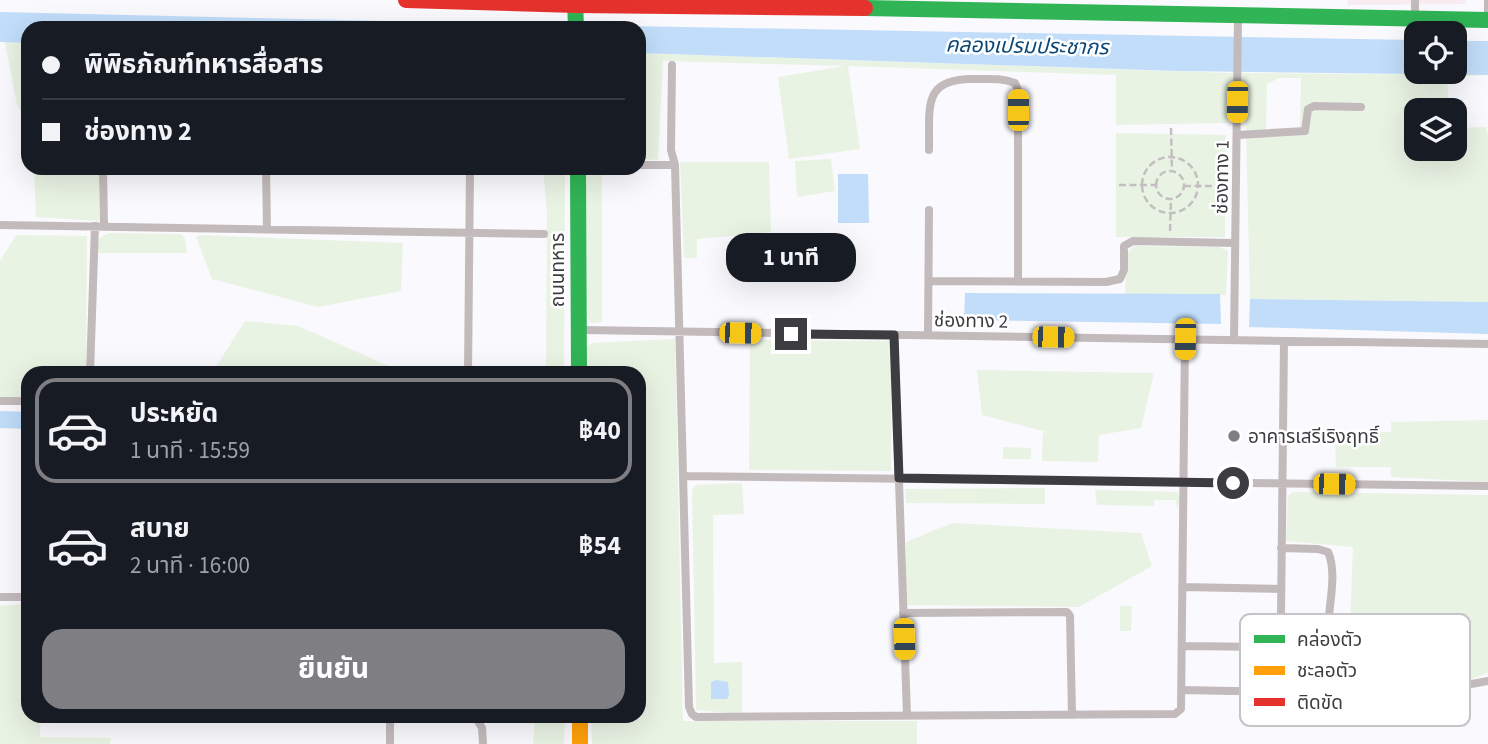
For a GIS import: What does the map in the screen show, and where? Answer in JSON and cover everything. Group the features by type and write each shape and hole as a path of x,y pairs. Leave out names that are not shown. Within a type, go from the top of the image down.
{"main road":[{"path":"406,0 1488,18"},
{"path":"575,3 576,21"},
{"name":"ถนนทหาร","path":"578,175 579,366"},
{"path":"580,723 580,744"}],"lane":[{"path":"1415,0 1415,18"},
{"path":"1488,0 1488,18"},
{"name":"ช่องทาง 1","path":"1234,340 1238,15"},
{"path":"672,65 671,150 675,165 689,707 696,717 1175,714 1181,709 1185,339"},
{"path":"929,150 930,103 936,88 967,78 1005,79 1015,83 1018,90 1017,281"},
{"path":"1237,135 1305,131 1308,109 1314,106 1362,107"},
{"path":"646,165 675,165"},
{"path":"90,366 103,175"},
{"path":"266,175 267,229"},
{"path":"468,366 470,175"},
{"path":"929,210 929,335"},
{"path":"0,225 544,234"},
{"path":"929,281 1106,282 1120,279 1124,270 1124,246 1133,241 1236,243"},
{"name":"ช่องทาง 2","path":"579,330 1488,344"},
{"path":"894,335 907,716"},
{"path":"1281,614 1284,341"},
{"path":"0,401 21,401"},
{"path":"684,476 1488,486"},
{"path":"1281,548 1318,549 1328,552 1331,558 1332,593 1329,614"},
{"path":"1182,587 1281,589"},
{"path":"0,597 21,597"},
{"path":"903,613 1067,612 1070,616 1072,715"},
{"path":"1182,646 1240,647"},
{"path":"1470,684 1488,681"},
{"path":"1181,690 1240,691"},
{"path":"390,723 390,744"},
{"path":"479,723 483,744"}],"path":[{"path":"1171,128 1172,171"},
{"path":"1172,157 1186,161 1192,167 1197,175 1198,186 1194,201 1187,208 1171,213 1153,207 1146,200 1142,185 1145,172 1151,164 1159,159 1172,157"},
{"path":"1172,171 1181,176 1184,186 1179,196 1171,200 1159,194 1156,185 1163,173 1172,171"},
{"path":"1119,185 1156,185"},
{"path":"1184,186 1236,186"},
{"path":"1170,242 1171,200"}],"shaded area":[{"path":"1347,0 1466,0 1466,4 1348,5"}],"green space":[{"path":"5,42 21,43 21,111 17,105"},
{"path":"646,53 1229,73 1404,74 1404,84 1447,84 1448,98 1404,98 1404,161 1467,161 1467,128 1486,127 1488,302 1250,299 1245,83 1228,83 1227,123 1116,125 1116,75 848,66 860,149 789,159 778,77 845,66 663,61 658,160 646,159","holes":["1279,78 1301,78 1300,128 1266,130 1267,84"]},
{"path":"1116,133 1226,135 1225,237 1116,237"},
{"path":"831,159 835,191 797,197 795,161"},
{"path":"680,162 769,162 771,232 697,239 697,258 684,258"},
{"path":"34,175 100,175 99,221 36,217"},
{"path":"544,175 565,175 564,366 546,366 547,214"},
{"path":"585,175 602,175 602,322 591,323 588,317"},
{"path":"109,233 181,234 185,238 187,253 98,253 98,239"},
{"path":"16,235 87,236 86,366 21,366 21,397 0,397 0,261"},
{"path":"200,235 403,243 401,291 318,307 212,279 196,237"},
{"path":"1134,246 1219,247 1228,251 1226,295 1125,294 1127,254"},
{"path":"245,321 298,326 389,366 216,366"},
{"path":"675,339 683,721 917,721 917,744 592,744 591,723 646,723 646,366 585,366 587,347 592,343"},
{"path":"750,340 891,341 891,471 749,470"},
{"path":"977,370 1154,373 1141,428 1099,435 1098,462 1042,461 1043,433 1047,432 982,415"},
{"path":"1488,420 1488,482 1391,477 1391,467 1336,467 1335,433 1391,432 1391,422"},
{"path":"1003,447 1031,448 1031,459 1003,459"},
{"path":"742,483 744,514 713,515 714,663 742,662 742,714 696,710 692,490 696,485"},
{"path":"1045,488 1045,504 906,503 905,489"},
{"path":"1095,490 1177,492 1181,498 1177,510 1176,500 1154,500 1154,506 1097,505"},
{"path":"1293,492 1488,495 1488,673 1470,680 1470,614 1350,614 1353,547 1286,541 1288,496"},
{"path":"952,523 1141,533 1152,566 1079,607 906,605 906,542"},
{"path":"21,604 21,723 41,723 40,737 111,738 110,744 0,744 0,606"},
{"path":"1120,606 1132,606 1131,631 1120,631"},
{"path":"534,723 565,723 564,744 533,744"}],"water":[{"path":"0,12 388,21 21,21 21,43 0,42"},
{"name":"คลองเปรมประชากร","path":"646,26 1404,40 1404,74 1177,71 646,53"},
{"path":"1467,41 1488,41 1488,75 1467,75"},
{"path":"838,174 868,174 869,223 838,223"},
{"path":"965,293 1220,294 1221,324 964,320"},
{"path":"1250,299 1488,302 1488,334 1249,327"},
{"path":"0,411 21,412 21,429 0,428"},
{"path":"711,682 728,682 727,699 711,699"}],"traffic: fast":[{"path":"575,0 576,21"},
{"path":"865,8 1488,20"},
{"path":"578,175 579,366"}],"traffic: slow":[{"path":"580,723 580,744"}],"traffic: jam":[{"path":"406,0 865,8"}],"place":[{"name":"อาคารเสรีเริงฤทธิ์","path":"1234,436"}],"route":[{"path":"791,334 894,335 899,478 1233,483"}]}
